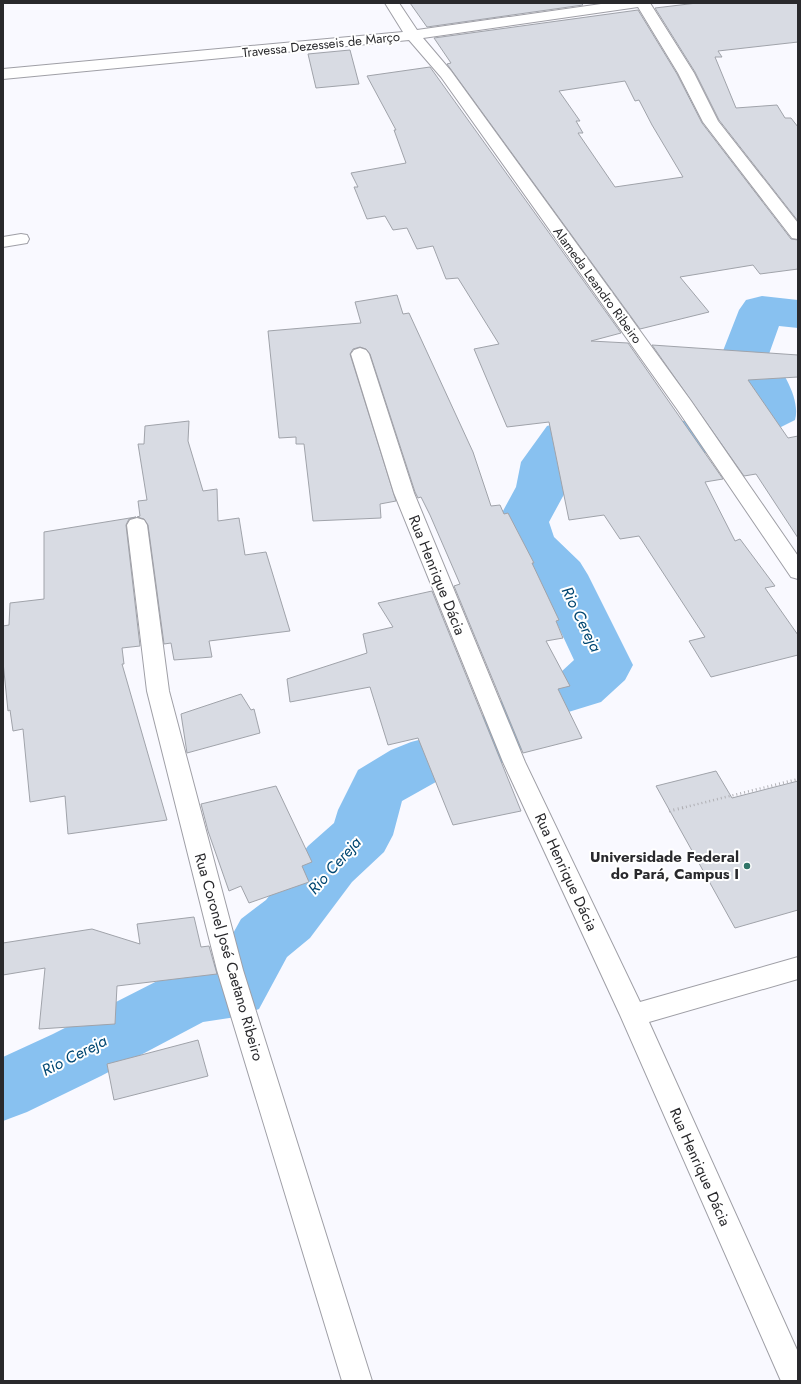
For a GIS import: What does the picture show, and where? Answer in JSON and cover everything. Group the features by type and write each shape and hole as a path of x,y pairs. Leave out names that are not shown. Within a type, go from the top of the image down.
{"street":[{"name":"Alameda Leandro Ribeiro","path":"392,3 413,35 446,74 684,405 712,449 798,572"},
{"name":"Travessa Dezesseis de Março","path":"3,74 413,35 639,3"},
{"path":"643,3 686,73 711,122 798,234"},
{"path":"3,242 21,239"},
{"name":"Rua Henrique Dácia","path":"360,354 404,493 514,762 633,1015 796,1381"},
{"name":"Rua Coronel José Caetano Ribeiro","path":"137,525 158,691 230,970 357,1381"},
{"path":"633,1015 798,968"}],"path":[{"path":"670,811 798,779"}],"building":[{"path":"410,3 581,3 583,5 427,27"},
{"path":"697,3 798,3 798,42 718,51 722,57 715,57 736,108 777,105 785,118 791,118 798,127 798,221 719,120 695,72 655,8"},
{"path":"638,10 677,74 702,123 791,239 798,240 798,269 760,274 753,265 680,277 709,312 640,329 447,64 451,63 434,38","holes":["625,81 635,101 639,100 683,177 615,187 578,133 583,133 576,121 580,121 559,91"]},
{"path":"350,50 359,84 316,88 308,54"},
{"path":"430,67 621,333 591,341 628,343 723,479 705,482 735,541 740,539 775,586 765,588 798,635 798,655 711,677 689,641 705,637 639,536 620,539 604,515 569,520 549,422 507,427 474,349 499,344 458,278 446,279 433,246 417,249 407,228 393,230 385,216 367,219 354,187 358,187 351,173 406,163 394,130 396,130 367,76"},
{"path":"397,295 403,314 409,313 473,452 491,506 500,505 504,514 508,513 534,563 532,563 559,620 556,621 563,638 546,641 570,686 558,689 582,738 523,753 454,586 460,584 430,515 421,497 418,498 415,492 370,354 366,349 360,347 353,349 350,354 396,501 380,504 381,518 313,521 304,444 296,444 296,437 279,438 268,331 361,323 355,302"},
{"path":"652,345 798,355 798,377 748,380 788,438 798,436 798,538 756,474 744,476"},
{"path":"189,421 188,441 203,491 217,489 218,521 239,518 245,555 266,552 290,631 209,641 212,657 174,660 171,643 164,644 148,525 144,519 137,517 140,516 138,501 147,500 138,444 144,444 145,426"},
{"path":"136,517 129,519 126,525 140,646 122,648 124,664 122,664 167,820 68,834 65,796 30,802 23,729 13,731 10,710 8,711 3,662 3,626 9,625 10,603 44,599 44,532"},
{"path":"432,591 521,811 453,825 418,738 388,745 370,687 290,702 287,679 367,653 363,634 393,627 378,603"},
{"path":"241,694 251,710 254,709 260,733 187,753 181,714"},
{"name":"Universidade Federal do Pará, Campus I","path":"716,771 732,798 798,781 798,910 735,928 656,786"},
{"path":"276,786 312,862 302,866 309,882 249,903 241,886 229,891 208,831 201,804"},
{"path":"194,917 201,947 209,946 217,974 117,986 115,1024 39,1029 45,968 3,975 3,943 92,929 140,944 137,924"},
{"path":"198,1040 208,1076 114,1100 107,1064"}],"waterway":[{"name":"Rio Cereja","path":"3,1090 77,1055 192,995 236,989 264,938 288,919 330,864 362,835 368,810 379,786 412,766 432,758 485,746 519,720 529,703 581,687 605,665 561,575 531,545 523,522 542,487 546,462 565,437 613,423 675,437 708,437 744,426 778,409 767,382 745,356 762,310 798,314"}],"place":[{"name":"Universidade Federal do Pará, Campus I","path":"747,866"}]}
